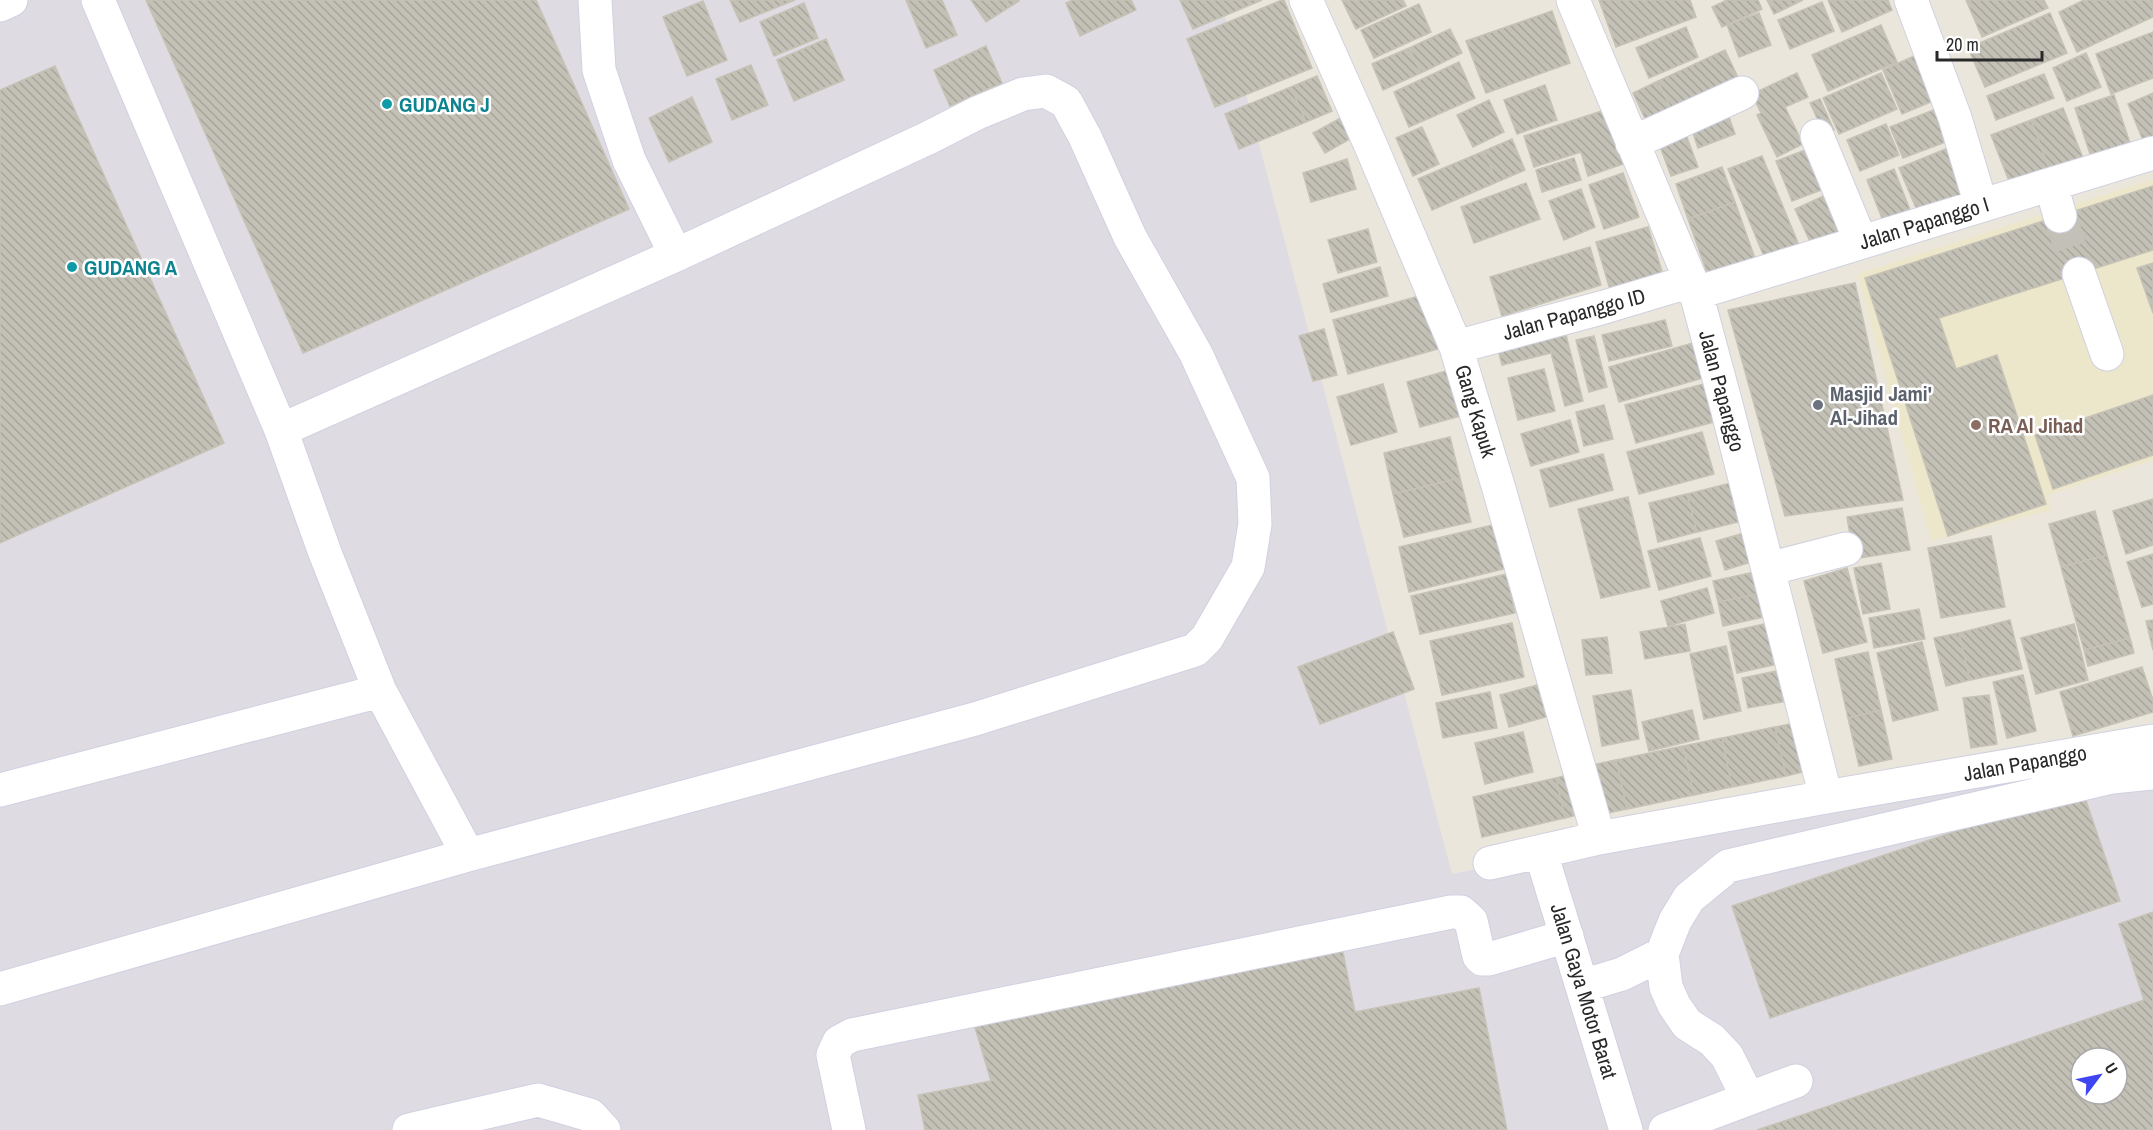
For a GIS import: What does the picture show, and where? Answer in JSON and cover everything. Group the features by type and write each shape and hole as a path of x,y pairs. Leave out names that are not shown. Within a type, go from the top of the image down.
{"street":[{"path":"0,5 11,0"},
{"path":"99,0 281,430 325,553 380,691 468,855"},
{"path":"595,0 599,70 629,160 676,255"},
{"name":"Gang Kapuk","path":"1306,0 1456,346 1599,838"},
{"name":"Jalan Papanggo","path":"1573,0 1693,287 1727,408 1826,797"},
{"path":"1911,0 1955,118 1981,205"},
{"path":"0,989 468,855 975,718 1195,650 1207,638 1248,567 1255,524 1253,478 1196,354 1130,237 1085,137 1066,102 1046,91 1023,94 977,113 676,255 281,430"},
{"path":"1632,143 1742,93"},
{"path":"1817,136 1861,242"},
{"name":"Jalan Papanggo I","path":"1693,287 1861,242 2153,153"},
{"path":"2050,185 2060,216"},
{"path":"2079,274 2107,354"},
{"name":"Jalan Papanggo ID","path":"1456,346 1601,308 1693,287"},
{"path":"1768,569 1846,549"},
{"path":"0,790 380,691"},
{"name":"Jalan Papanggo","path":"1490,863 1599,838 2153,741"},
{"path":"1748,1098 1727,1056 1712,1040 1687,1024 1674,1005 1666,987 1662,954 1675,921 1689,898 1728,866 2112,777 2153,772"},
{"name":"Jalan Gaya Motor Barat","path":"1541,852 1626,1130"},
{"path":"849,1130 833,1055 839,1042 852,1035 1451,912 1461,912 1471,921 1479,956 1482,959 1489,959 1567,936"},
{"path":"1582,986 1622,974 1662,954"},
{"path":"1665,1130 1705,1122 1748,1098 1796,1081"},
{"path":"409,1130 538,1100 590,1116 604,1130"}],"shaded area":[{"path":"0,0 1221,0 1452,874 2153,728 2153,1130 0,1130"},
{"path":"2153,179 2153,460 2048,495 2051,510 1931,541 1857,274"}],"building":[{"name":"GUDANG J","path":"146,0 536,0 629,209 303,353"},
{"path":"730,0 795,0 740,22"},
{"path":"906,0 942,0 957,35 926,48"},
{"path":"971,0 1018,0 1019,1 986,22"},
{"path":"1073,0 1131,0 1136,10 1080,36 1066,3"},
{"path":"1180,0 1262,0 1193,29"},
{"path":"1284,0 1312,68 1215,107 1187,39"},
{"path":"1342,0 1403,0 1406,6 1356,29"},
{"path":"1599,0 1690,0 1696,17 1616,47"},
{"path":"1727,0 1758,0 1762,9 1722,27 1712,7"},
{"path":"1767,0 1803,0 1774,14"},
{"path":"1828,0 1888,0 1892,10 1842,32"},
{"path":"1966,0 2044,0 2048,8 1982,37"},
{"path":"2084,0 2153,0 2153,17 2077,52 2059,12"},
{"path":"703,1 727,60 687,76 663,17"},
{"path":"1822,2 1834,31 1790,49 1778,20"},
{"path":"804,3 818,38 774,56 760,22"},
{"path":"1419,4 1431,32 1374,58 1361,30"},
{"path":"1552,11 1570,63 1486,93 1466,41"},
{"path":"1759,13 1771,45 1739,57 1727,25"},
{"path":"2050,13 2067,53 1985,87 1968,48"},
{"path":"1881,25 1897,62 1828,91 1812,55"},
{"path":"1686,27 1698,57 1649,78 1636,48"},
{"path":"1450,29 1462,53 1421,73 1409,48"},
{"path":"2153,32 2153,78 2111,94 2096,54"},
{"path":"826,39 844,80 794,101 777,60"},
{"path":"986,46 1002,83 950,106 934,70"},
{"path":"1409,48 1421,73 1383,90 1372,64"},
{"path":"1725,50 1742,86 1675,117 1658,81"},
{"path":"1921,53 1940,98 1902,114 1883,70"},
{"path":"2086,53 2101,87 2067,101 2053,68"},
{"path":"1459,62 1475,98 1409,127 1394,92"},
{"path":"751,65 768,105 732,120 716,79"},
{"name":"GUDANG A","path":"55,66 224,443 0,543 0,90"},
{"path":"1797,73 1808,97 1785,107 1803,144 1777,157 1757,115 1761,113 1752,94"},
{"path":"1881,73 1897,109 1839,134 1823,98"},
{"path":"2044,74 2054,98 1996,120 1987,96"},
{"path":"1317,76 1332,111 1306,122 1291,87"},
{"path":"1658,81 1675,117 1650,129 1633,93"},
{"path":"1545,85 1557,120 1517,134 1504,100"},
{"path":"1291,87 1306,122 1239,149 1225,114"},
{"path":"2153,93 2153,147 2147,150 2128,104"},
{"path":"2114,95 2131,146 2092,160 2075,108"},
{"path":"692,97 712,142 669,162 649,118"},
{"path":"1820,99 1834,130 1825,135 1810,103"},
{"path":"1489,100 1504,132 1473,147 1457,115"},
{"path":"1944,106 1956,138 1903,158 1890,127"},
{"path":"2063,108 2083,158 2050,171 2031,120"},
{"path":"1602,111 1608,129 1612,128 1623,164 1588,176 1581,152 1534,167 1524,136"},
{"path":"1348,114 1359,134 1325,153 1313,133"},
{"path":"1728,114 1735,134 1698,148 1691,127"},
{"path":"2031,120 2050,171 2011,186 1991,135"},
{"path":"1886,124 1899,155 1860,171 1847,140"},
{"path":"1422,127 1439,164 1413,176 1396,138"},
{"path":"1685,132 1698,167 1671,176 1658,141"},
{"path":"1512,139 1525,170 1497,182 1484,151"},
{"path":"1953,146 1973,192 1919,215 1899,168"},
{"path":"1808,149 1824,189 1792,201 1776,161"},
{"path":"1484,151 1497,182 1432,210 1418,179"},
{"path":"1762,156 1801,250 1767,264 1728,169"},
{"path":"1574,158 1581,180 1542,192 1536,170"},
{"path":"1347,159 1356,189 1311,202 1303,173"},
{"path":"1722,167 1735,202 1688,219 1676,184"},
{"path":"1894,169 1914,220 1887,231 1867,180"},
{"path":"1623,173 1639,217 1604,229 1589,185"},
{"path":"1526,183 1540,219 1474,243 1461,207"},
{"path":"2153,186 2153,250 1939,318 1956,369 1997,355 2046,504 1948,536 1865,278"},
{"path":"1581,189 1595,227 1564,240 1549,201"},
{"path":"1830,193 1849,233 1814,250 1795,209"},
{"path":"1735,202 1758,267 1711,284 1688,219"},
{"path":"1648,227 1666,284 1613,300 1596,242"},
{"path":"1368,229 1377,262 1338,273 1328,240"},
{"path":"1590,247 1601,285 1502,316 1490,277"},
{"path":"2153,263 2153,313 2137,268"},
{"path":"1380,267 1388,296 1331,312 1323,284"},
{"name":"Masjid Jami' Al-Jihad","path":"1855,283 1903,500 1785,516 1728,310"},
{"path":"1430,293 1445,347 1348,374 1333,320"},
{"path":"1665,320 1672,346 1609,361 1602,335"},
{"path":"1324,329 1337,375 1313,381 1299,336"},
{"path":"1566,335 1583,401 1565,406 1551,353 1502,365 1498,350"},
{"path":"1594,336 1607,387 1589,392 1576,340"},
{"path":"1693,343 1703,378 1619,402 1609,367"},
{"path":"1461,367 1475,412 1420,427 1407,382"},
{"path":"1544,369 1555,411 1518,420 1508,378"},
{"path":"1715,381 1725,419 1636,443 1625,405"},
{"path":"1383,384 1397,432 1351,445 1337,397"},
{"path":"2153,395 2153,455 2053,489 2035,435"},
{"path":"1604,405 1613,439 1584,446 1576,412"},
{"path":"1570,420 1579,452 1531,466 1521,434"},
{"path":"1702,432 1714,474 1639,494 1627,452"},
{"path":"1450,437 1460,478 1393,494 1384,453"},
{"path":"1603,454 1613,490 1550,507 1540,470"},
{"path":"1460,478 1471,522 1404,537 1393,494"},
{"path":"1743,480 1754,518 1697,532 1687,494"},
{"path":"1687,494 1697,532 1658,542 1649,503"},
{"path":"1628,497 1650,587 1601,598 1578,509"},
{"path":"2153,499 2153,545 2126,554 2113,511"},
{"path":"1902,508 1910,550 1854,559 1847,517"},
{"path":"2095,511 2107,555 2061,567 2049,524"},
{"path":"1506,522 1516,566 1409,592 1399,547"},
{"path":"1755,530 1764,558 1725,570 1716,541"},
{"path":"1991,536 2005,607 1941,618 1928,548"},
{"path":"1700,538 1711,576 1659,590 1648,551"},
{"path":"2153,554 2153,604 2142,607 2127,562"},
{"path":"2107,555 2130,638 2084,650 2061,567"},
{"path":"1881,563 1890,609 1863,614 1854,568"},
{"path":"1847,568 1867,642 1823,653 1804,581"},
{"path":"1764,570 1768,592 1718,602 1713,581"},
{"path":"1507,574 1515,613 1420,634 1411,596"},
{"path":"1707,588 1714,613 1668,626 1661,601"},
{"path":"1768,592 1773,615 1723,626 1718,602"},
{"path":"1919,609 1925,639 1874,648 1869,618"},
{"path":"2010,620 2022,669 1970,680 1959,633"},
{"path":"2153,620 2153,650 2146,621"},
{"path":"1773,622 1782,663 1737,673 1728,632"},
{"path":"1512,623 1524,677 1442,695 1430,641"},
{"path":"1685,624 1690,651 1645,659 1640,632"},
{"path":"2074,624 2088,680 2036,694 2021,638"},
{"path":"1393,632 1414,689 1320,724 1298,667"},
{"path":"1959,633 1970,680 1946,686 1934,638"},
{"path":"1607,637 1612,673 1586,675 1582,640"},
{"path":"2130,638 2134,653 2088,666 2084,650"},
{"path":"1922,642 1938,710 1893,721 1877,653"},
{"path":"1726,646 1741,711 1704,719 1690,654"},
{"path":"1868,652 1881,710 1848,718 1835,659"},
{"path":"2142,667 2153,700 2153,712 2073,736 2060,692"},
{"path":"1781,670 1787,701 1748,708 1742,678"},
{"path":"2023,675 2036,731 2007,738 1993,682"},
{"path":"1545,683 1553,715 1509,727 1500,695"},
{"path":"1631,690 1639,739 1602,746 1593,696"},
{"path":"1490,692 1497,728 1443,738 1436,703"},
{"path":"1989,695 1997,744 1971,748 1963,698"},
{"path":"1692,710 1699,739 1649,751 1642,722"},
{"path":"1881,710 1892,759 1859,766 1848,718"},
{"path":"1800,722 1811,770 1786,776 1775,727"},
{"path":"1775,727 1786,776 1732,787 1722,738"},
{"path":"1523,732 1533,772 1485,784 1475,743"},
{"path":"1722,738 1732,787 1694,795 1683,746"},
{"path":"1683,746 1694,795 1627,809 1616,760"},
{"path":"1616,760 1627,809 1598,815 1587,766"},
{"path":"1579,772 1589,812 1565,818 1556,778"},
{"path":"1556,778 1565,818 1482,837 1473,797"},
{"path":"2082,789 2120,901 1770,1018 1732,906"},
{"path":"2153,912 2153,1130 1757,1130 2144,1000 2119,924"},
{"path":"1341,943 1355,1012 1479,988 1507,1130 925,1130 918,1095 991,1081 971,1014"}],"tunnel":[{"path":"2060,216 2079,274"}],"place":[{"name":"GUDANG J","path":"387,104"},
{"name":"GUDANG A","path":"72,267"},
{"name":"Masjid Jami' Al-Jihad","path":"1818,405"},
{"name":"RA Al Jihad","path":"1976,425"}]}
